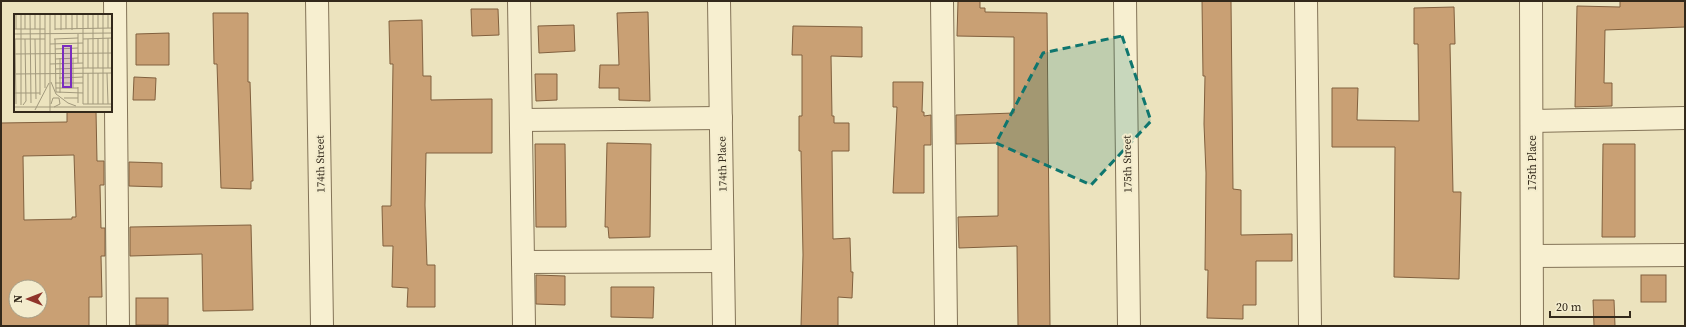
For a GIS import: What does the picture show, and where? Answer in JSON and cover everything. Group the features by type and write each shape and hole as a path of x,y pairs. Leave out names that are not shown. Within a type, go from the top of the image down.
{"street":[{"path":"115,1 118,326"},
{"name":"174th Street","path":"317,1 322,326"},
{"path":"519,1 524,326"},
{"name":"174th Place","path":"719,1 724,326"},
{"path":"942,1 946,326"},
{"name":"175th Street","path":"1125,1 1129,326"},
{"path":"1306,1 1310,326"},
{"name":"175th Place","path":"1531,1 1532,326"},
{"path":"521,120 721,118"},
{"path":"1532,121 1685,118"},
{"path":"1532,256 1685,255"},
{"path":"523,262 723,261"}],"highlighted area":[{"path":"1122,36 1151,121 1091,185 996,143 1043,53"}],"building":[{"path":"958,1 980,1 980,8 985,8 985,12 1047,13 1050,326 1018,326 1017,246 959,248 958,217 998,216 998,143 956,144 956,115 1014,113 1014,37 957,36"},
{"path":"1202,1 1231,1 1233,189 1241,190 1241,235 1292,234 1292,261 1256,261 1256,305 1243,305 1243,319 1207,318 1208,270 1205,270 1205,76 1203,76"},
{"path":"1620,1 1685,1 1685,27 1605,30 1604,83 1612,83 1612,106 1575,107 1577,6 1620,7"},
{"path":"1454,7 1455,44 1450,44 1453,192 1461,192 1459,279 1394,277 1395,147 1332,147 1332,88 1358,88 1357,120 1419,121 1418,44 1414,44 1414,8"},
{"path":"471,9 498,9 499,35 472,36"},
{"path":"648,12 650,101 619,100 619,88 599,88 600,65 619,65 617,13"},
{"path":"213,13 248,13 248,82 250,82 253,181 251,181 251,189 221,188 217,64 214,64"},
{"path":"422,20 423,76 431,76 431,100 492,99 492,153 426,153 425,205 427,265 435,265 435,307 407,307 408,288 392,287 393,246 383,246 382,206 391,206 393,64 390,64 389,21"},
{"path":"574,25 575,51 539,53 538,26"},
{"path":"793,26 862,27 862,57 831,56 832,116 834,116 834,123 849,123 849,151 832,151 833,239 850,238 851,272 853,272 852,298 838,297 838,326 801,326 803,255 799,116 802,116 802,55 792,55"},
{"path":"169,33 169,65 136,65 136,34"},
{"path":"535,74 557,74 557,100 536,101"},
{"path":"134,77 156,78 155,100 133,100"},
{"path":"893,82 923,82 922,112 924,112 924,116 931,115 931,145 924,145 924,193 893,193 897,107 893,107"},
{"path":"67,112 96,112 97,161 104,161 104,185 100,185 101,228 105,228 105,256 101,256 102,297 89,297 89,326 1,326 1,123 67,122","holes":["74,155 76,217 72,217 72,219 24,220 23,156"]},
{"path":"607,143 651,144 650,237 609,238 608,227 605,227"},
{"path":"535,144 565,144 566,227 536,227"},
{"path":"1603,144 1635,144 1635,237 1602,237"},
{"path":"129,162 162,163 162,187 129,186"},
{"path":"251,225 253,310 203,311 202,254 130,256 130,227"},
{"path":"536,275 565,276 565,305 536,304"},
{"path":"1641,275 1666,275 1666,302 1641,302"},
{"path":"611,287 654,287 653,318 611,317"},
{"path":"136,298 168,298 168,325 136,325"},
{"path":"1593,300 1614,300 1615,326 1594,326"}]}
